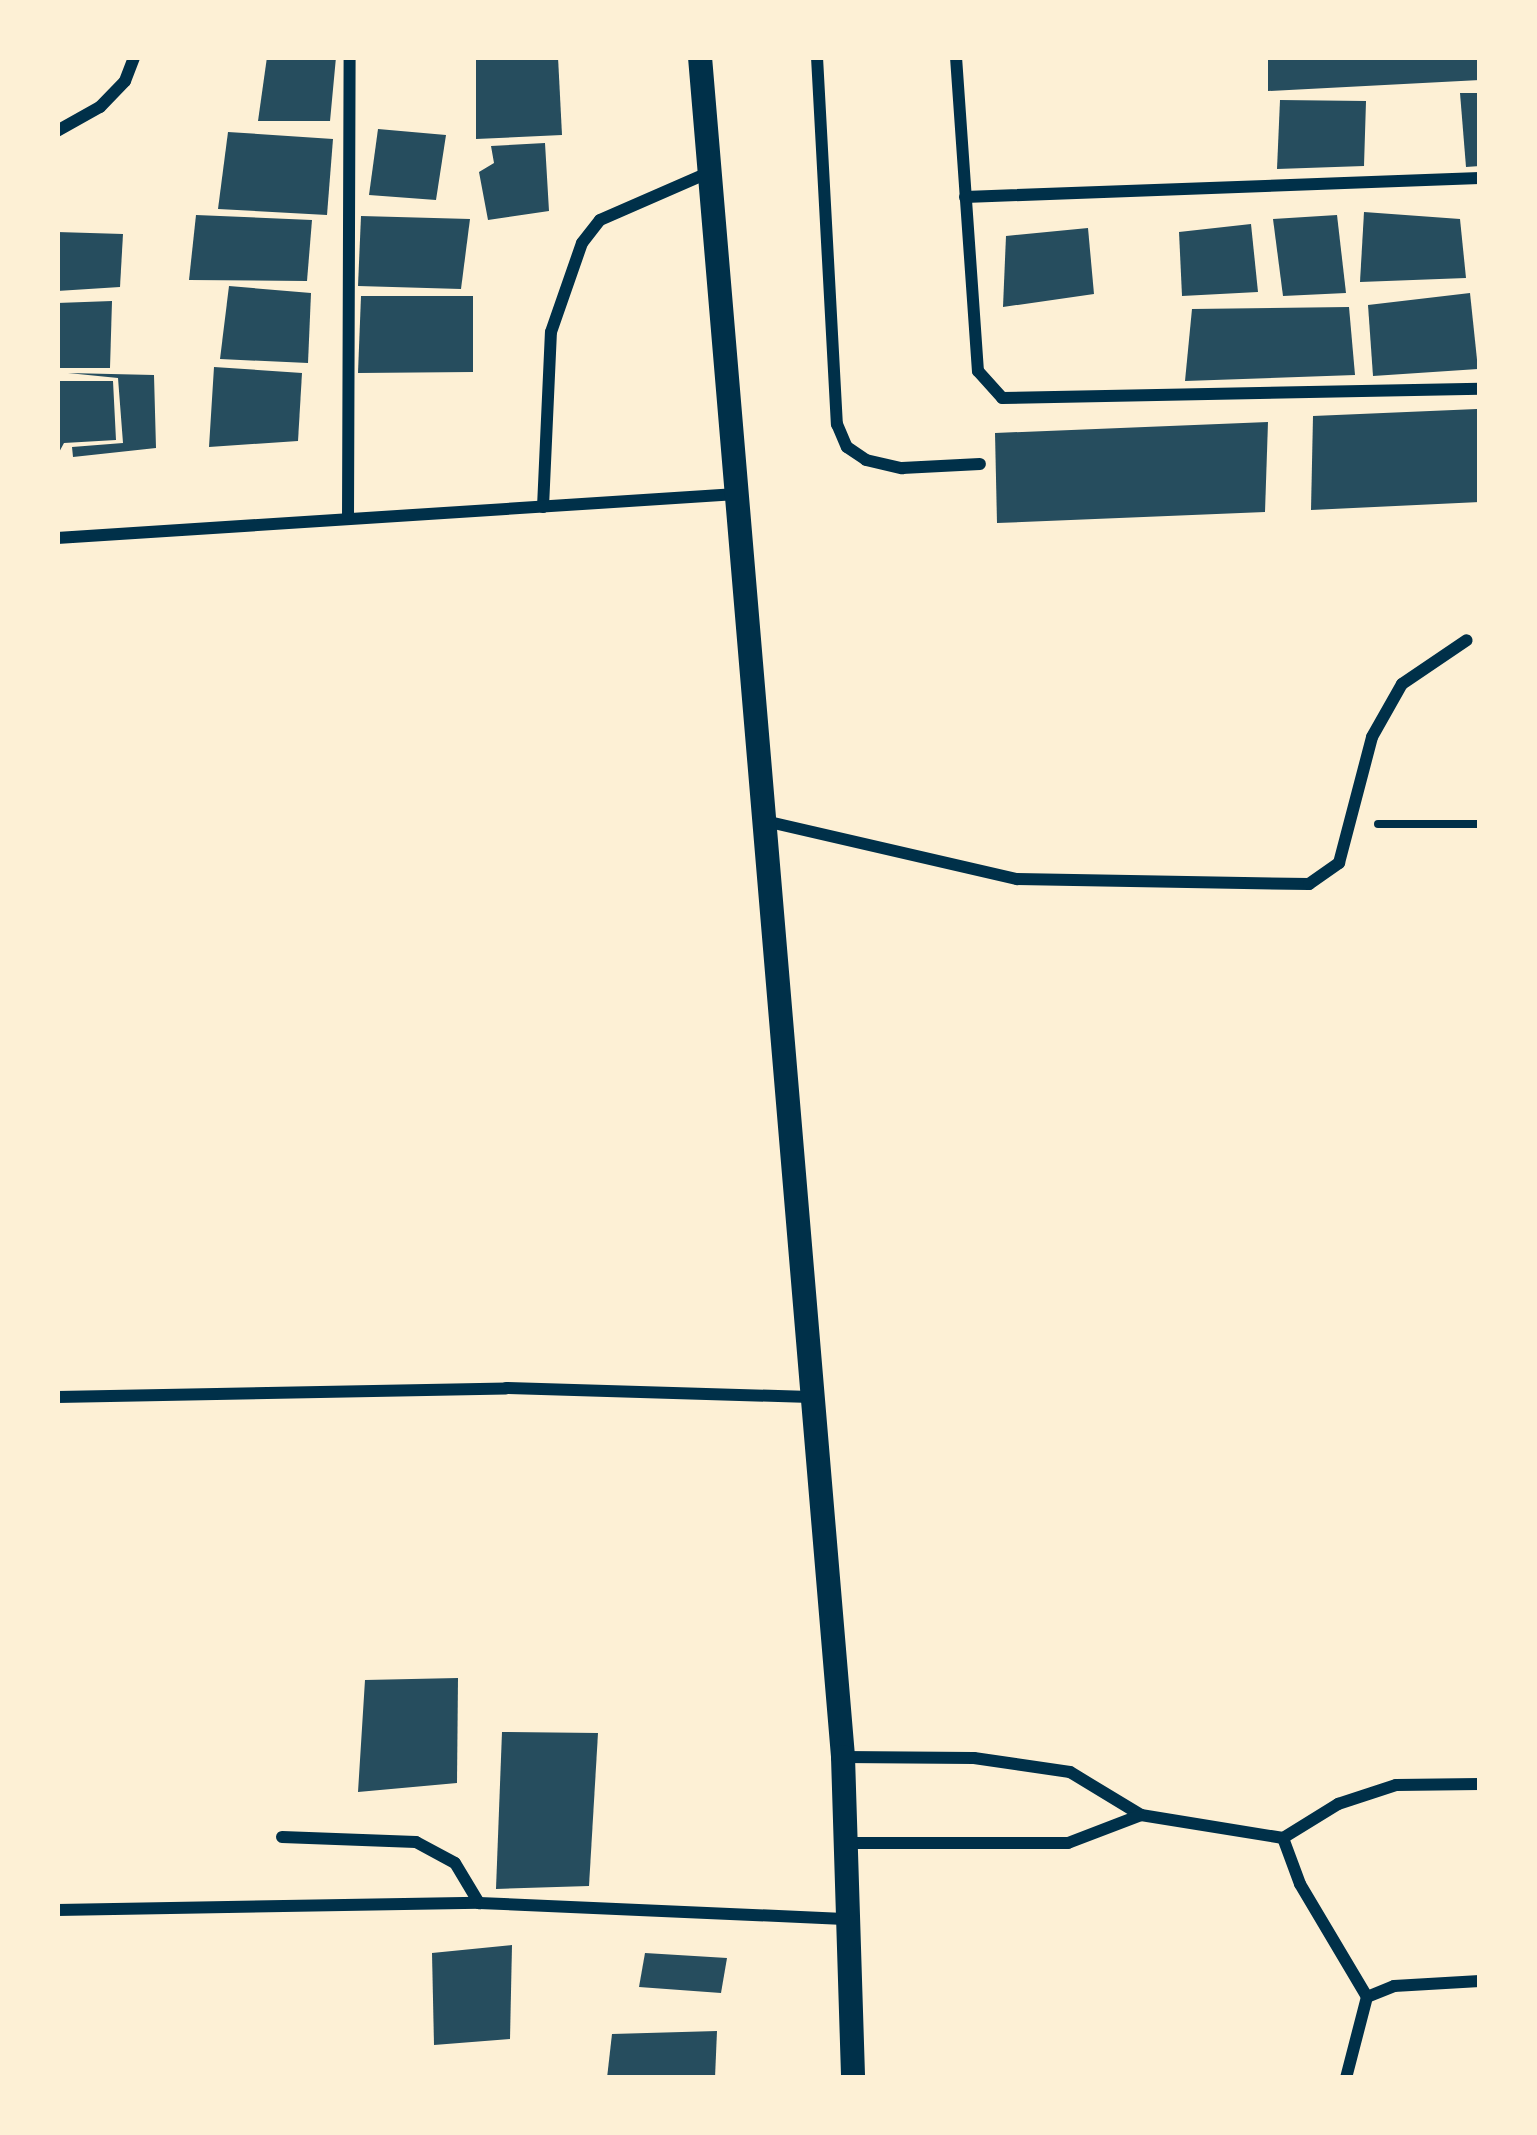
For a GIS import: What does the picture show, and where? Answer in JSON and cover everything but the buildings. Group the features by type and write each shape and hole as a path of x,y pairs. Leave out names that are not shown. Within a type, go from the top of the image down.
{"main road":[{"path":"700,57 843,1756 853,2078"}],"street":[{"path":"57,131 100,107 125,81 134,57"},
{"path":"347,518 350,57"},
{"path":"818,57 837,424 847,447 866,460 902,468 980,464"},
{"path":"956,57 978,371 986,388 1013,400 1480,389"},
{"path":"543,507 551,332 582,243 600,220 711,171"},
{"path":"965,197 1480,178"},
{"path":"57,538 738,494"},
{"path":"765,821 1016,879 1309,884 1339,863 1372,737 1402,684 1467,640"},
{"path":"57,1396 506,1388 811,1397"},
{"path":"843,1756 974,1758 1070,1772 1141,1815 1283,1838 1339,1804 1396,1785 1480,1784"},
{"path":"849,1843 1068,1843 1141,1815"},
{"path":"282,1837 416,1842 455,1863 479,1903"},
{"path":"1283,1838 1300,1884 1367,1997 1346,2078"},
{"path":"57,1910 479,1903 851,1918"},
{"path":"1367,1997 1394,1986 1480,1981"}],"path":[{"path":"1352,824 1480,824"}]}
